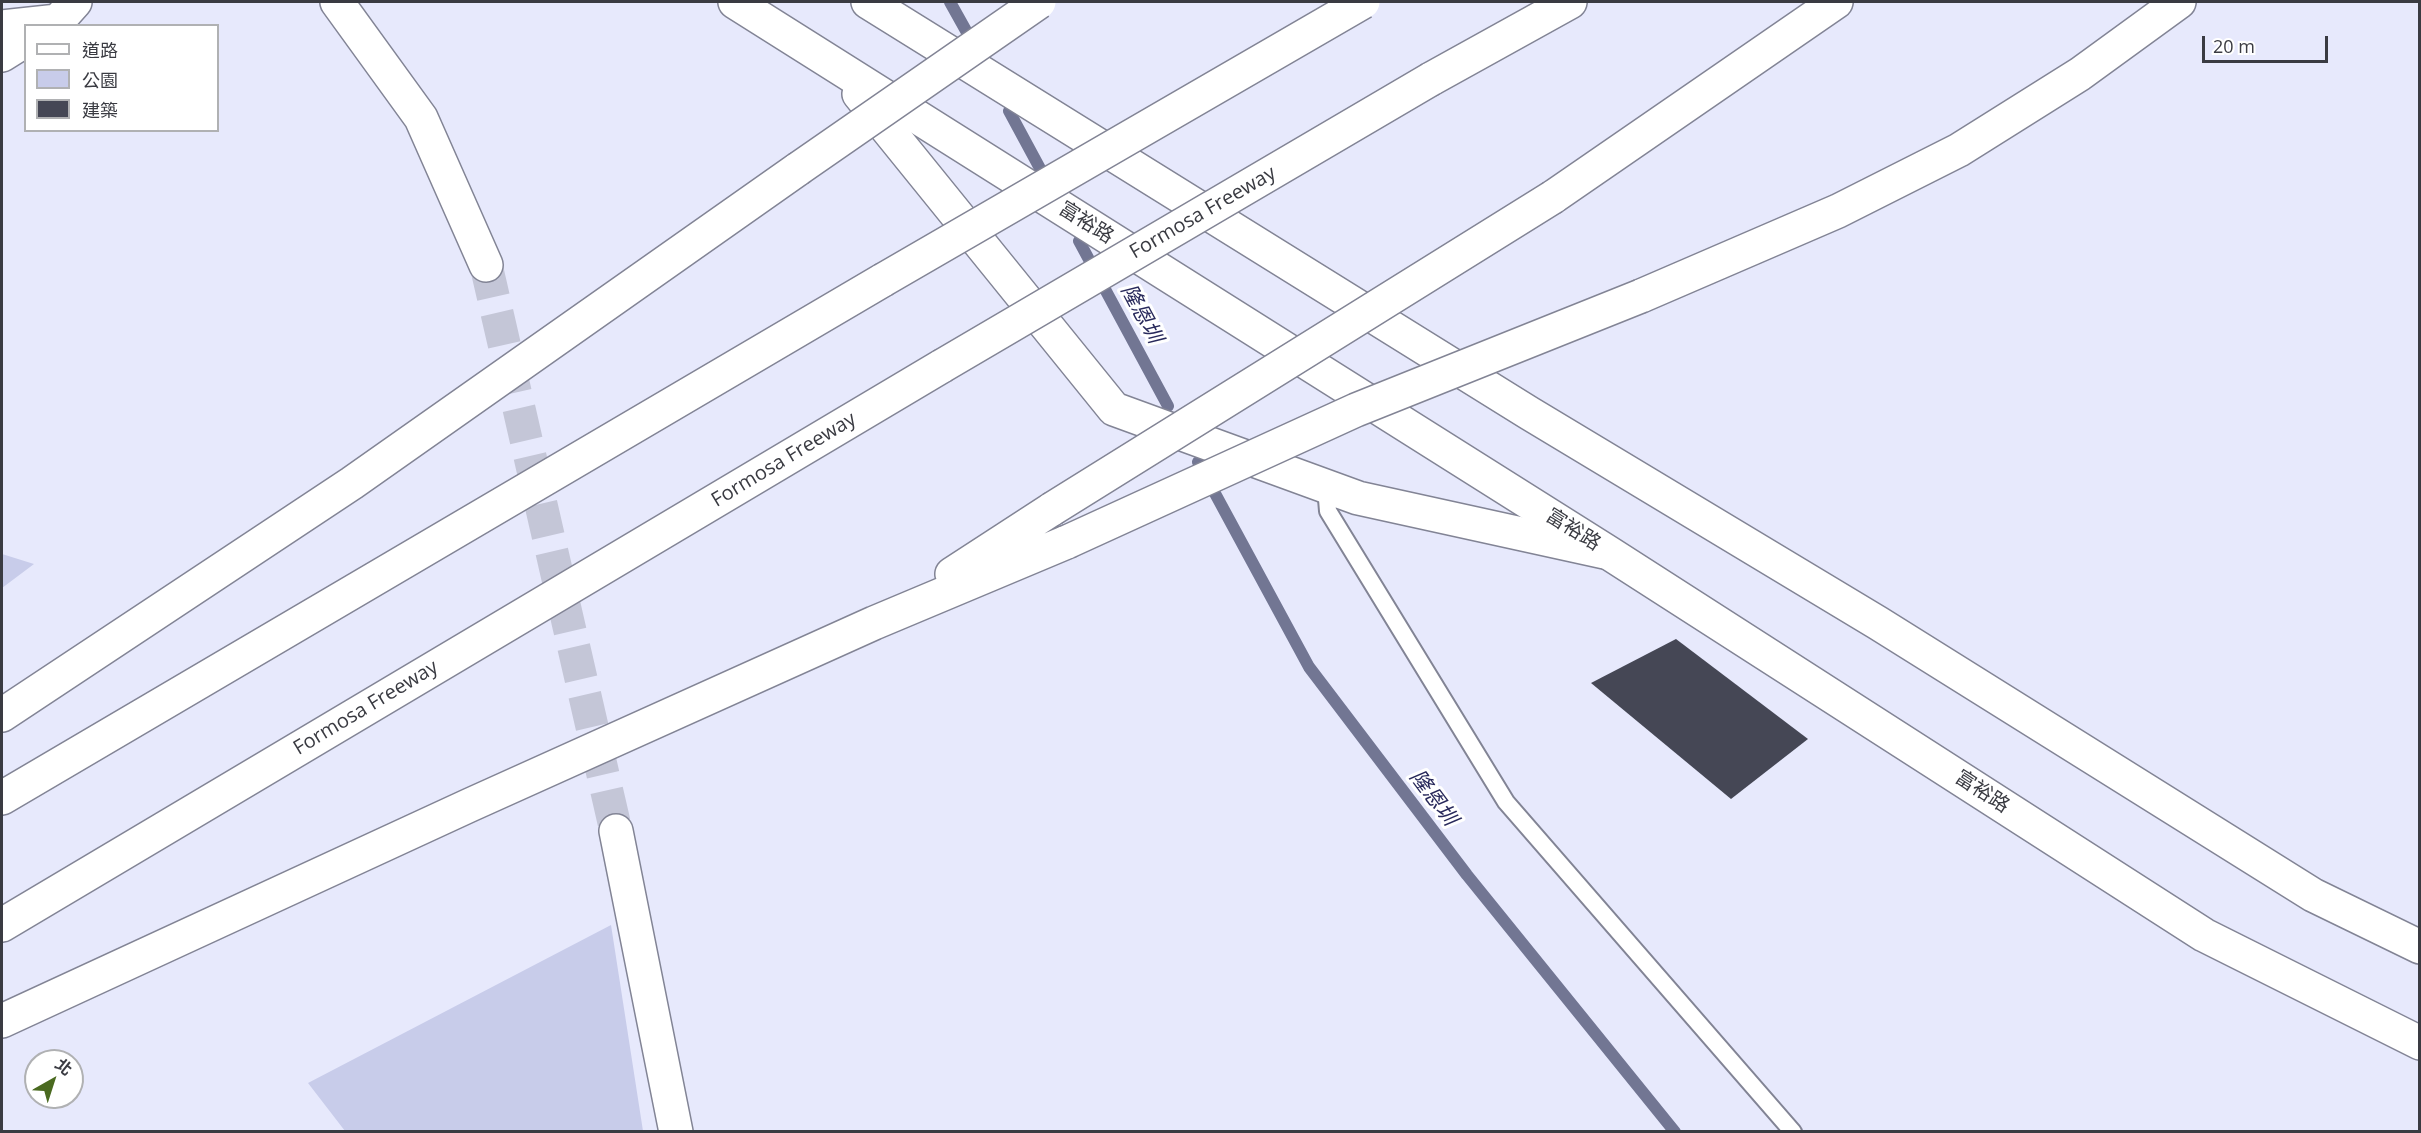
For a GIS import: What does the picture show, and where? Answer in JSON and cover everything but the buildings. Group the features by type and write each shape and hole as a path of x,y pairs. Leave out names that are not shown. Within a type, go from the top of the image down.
{"main road":[{"path":"337,2 420,118 486,265"},
{"name":"富裕路","path":"735,2 1609,553 2204,935 2420,1043"},
{"path":"868,2 1529,413 1878,623 2313,895 2420,947"},
{"path":"2,715 351,483 1039,2"},
{"path":"2,798 884,280 1363,2"},
{"name":"Formosa Freeway","path":"2,925 942,366 1431,79 1570,2"},
{"path":"874,623 1553,196 1836,2"},
{"path":"2,1021 459,810 874,623 1067,542 1356,410 1641,296 1838,211 1959,150 2080,74 2179,2"},
{"path":"2,27 61,16"},
{"path":"2,54 24,41"},
{"path":"837,66 1114,409 1358,498 1609,553"},
{"path":"616,831 676,1131"}],"lane":[{"path":"1326,487 1328,510 1506,802 1793,1131"}],"green space":[{"path":"2,554 34,564 2,588"},
{"path":"611,925 643,1131 345,1131 308,1083"}],"waterway":[{"name":"隆恩圳","path":"950,2 974,45"},
{"name":"隆恩圳","path":"1009,111 1043,174"},
{"name":"隆恩圳","path":"1079,241 1168,406"},
{"name":"隆恩圳","path":"1198,462 1309,667 1467,875 1675,1132"}],"tunnel":[{"path":"486,265 616,831"}]}
